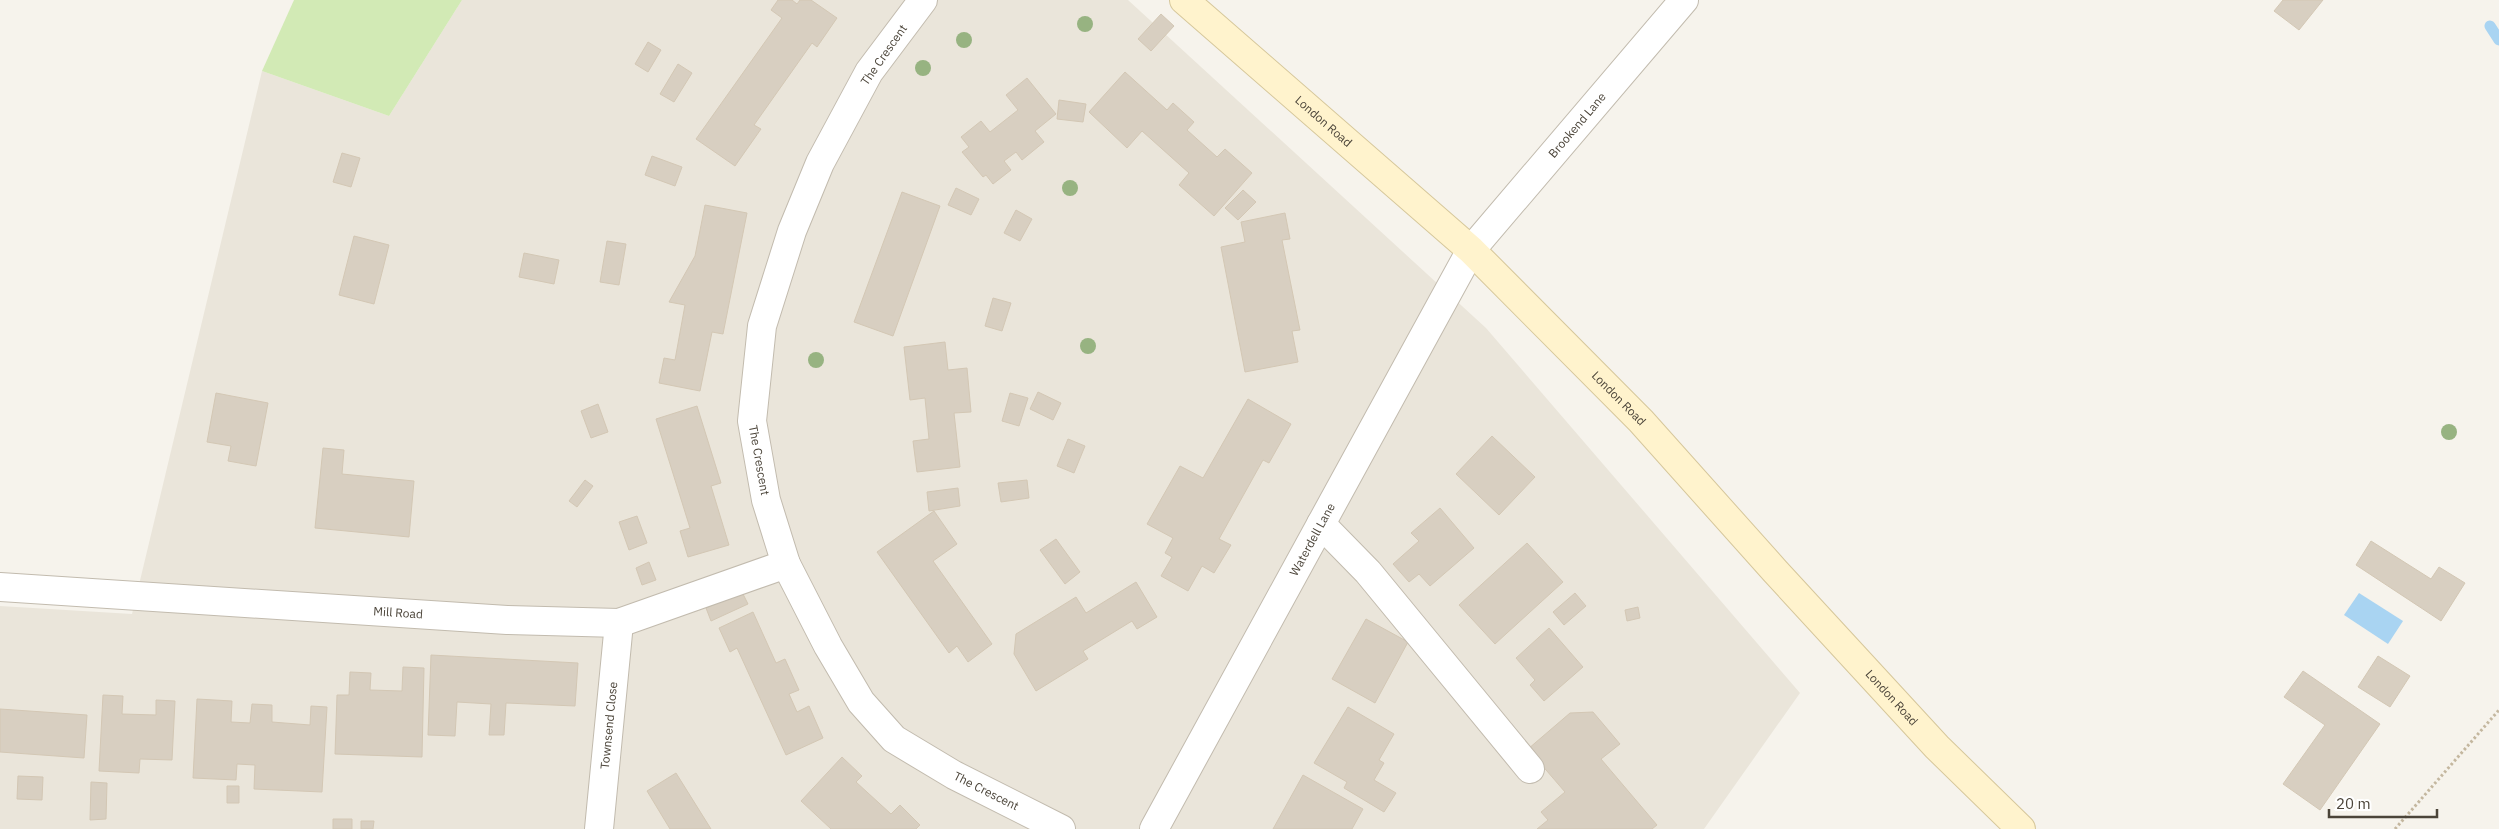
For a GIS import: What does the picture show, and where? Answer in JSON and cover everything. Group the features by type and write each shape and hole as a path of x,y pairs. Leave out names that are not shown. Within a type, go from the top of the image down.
{"main road":[{"name":"London Road","path":"1184,0 1471,250 1641,421 1774,571 1937,747 2021,829"}],"street":[{"name":"The Crescent","path":"923,0 869,72 820,163 792,231 762,326 752,421 766,500 786,564 828,646 861,702 894,739 954,775 1061,829"},
{"name":"Brookend Lane","path":"1471,250 1684,0"},
{"name":"Waterdell Lane","path":"1154,829 1471,250"},
{"path":"1322,524 1368,572 1530,769"},
{"name":"Mill Road","path":"0,587 507,620 619,622 786,564"},
{"name":"Townsend Close","path":"599,829 619,622"}],"path":[{"path":"2395,829 2499,710"}],"shaded area":[{"path":"462,0 1128,0 1486,328 1800,693 1704,829 0,829 0,606 132,614 262,71 389,116"}],"green space":[{"path":"294,0 462,0 389,116 262,71"}],"water":[{"path":"2359,593 2403,621 2388,644 2344,615"}],"building":[{"path":"778,0 792,0 797,4 800,0 811,0 837,18 817,47 812,43 754,125 761,129 735,166 696,139 782,18 771,10"},
{"path":"2283,0 2323,0 2299,30 2274,11"},
{"path":"1161,14 1174,26 1151,51 1138,39"},
{"path":"648,42 661,50 648,72 635,64"},
{"path":"678,64 692,73 674,102 660,94"},
{"path":"1125,72 1167,110 1173,103 1194,122 1187,130 1217,157 1225,149 1252,173 1214,216 1179,185 1189,173 1142,131 1127,148 1089,112"},
{"path":"1027,78 1056,114 1035,131 1044,142 1022,160 1016,152 1004,161 1011,170 993,184 986,175 983,177 962,152 969,147 961,137 981,121 990,132 1018,110 1006,95"},
{"path":"1059,100 1086,104 1083,122 1057,119"},
{"path":"342,153 360,158 351,187 333,182"},
{"path":"652,156 682,167 675,186 645,175"},
{"path":"956,188 979,199 971,215 948,205"},
{"path":"1243,190 1256,202 1238,220 1225,208"},
{"path":"902,192 940,206 893,336 854,322"},
{"path":"705,205 747,213 723,334 712,332 700,391 659,383 664,358 675,360 685,305 669,302 695,256"},
{"path":"1016,210 1032,219 1020,241 1004,233"},
{"path":"1285,213 1290,239 1282,240 1300,330 1292,331 1298,362 1245,372 1221,247 1245,242 1241,222"},
{"path":"354,236 389,245 374,304 339,295"},
{"path":"607,241 626,244 619,285 600,282"},
{"path":"524,253 559,260 554,284 519,277"},
{"path":"993,298 1011,303 1002,331 985,326"},
{"path":"945,342 948,370 967,368 971,412 954,413 960,467 917,472 913,441 929,439 925,398 910,400 904,347"},
{"path":"1038,392 1061,403 1053,420 1030,409"},
{"path":"216,393 268,403 256,466 228,461 231,446 207,442"},
{"path":"1010,393 1028,398 1019,426 1002,421"},
{"path":"1248,399 1291,424 1269,463 1263,460 1219,539 1231,545 1214,573 1202,566 1188,591 1161,576 1172,557 1165,553 1173,538 1147,524 1180,466 1203,478"},
{"path":"598,404 608,432 591,438 581,411"},
{"path":"697,406 721,483 711,486 729,545 688,557 680,531 690,528 656,419"},
{"path":"1492,436 1535,477 1499,515 1456,474"},
{"path":"1068,439 1085,446 1074,473 1057,466"},
{"path":"323,448 344,450 342,474 414,481 409,537 315,528"},
{"path":"585,480 593,486 577,507 569,501"},
{"path":"1027,480 1029,498 1001,502 998,483"},
{"path":"958,488 960,506 929,511 927,492"},
{"path":"1440,508 1474,548 1430,586 1419,574 1409,582 1393,564 1419,541 1411,533"},
{"path":"934,511 957,544 933,561 992,644 968,662 957,646 949,653 877,552"},
{"path":"637,516 647,543 629,550 619,522"},
{"path":"1056,539 1080,572 1065,584 1040,550"},
{"path":"2371,541 2431,579 2439,567 2465,583 2441,621 2356,565"},
{"path":"1527,543 1563,582 1495,644 1459,605"},
{"path":"649,562 656,580 642,585 636,568"},
{"path":"1136,582 1157,617 1137,629 1132,621 1083,651 1088,659 1036,691 1014,654 1016,634 1076,597 1086,613"},
{"path":"742,592 748,604 711,621 706,608"},
{"path":"1575,593 1586,606 1564,625 1553,612"},
{"path":"1638,607 1640,618 1627,621 1625,610"},
{"path":"753,612 776,663 785,659 799,690 789,694 797,712 809,706 823,738 786,755 737,648 730,652 719,628"},
{"path":"1366,619 1408,642 1375,703 1332,679"},
{"path":"1549,628 1583,667 1544,701 1530,685 1535,680 1516,658"},
{"path":"431,655 578,663 575,706 506,703 504,735 489,735 491,704 457,702 455,736 428,735"},
{"path":"2378,656 2410,676 2390,707 2358,687"},
{"path":"403,667 424,668 422,757 335,754 337,695 349,695 350,672 371,673 370,690 402,691"},
{"path":"2303,671 2380,724 2320,810 2283,784 2325,725 2284,697"},
{"path":"103,695 123,696 122,714 156,715 156,700 175,701 172,760 140,759 139,773 99,771"},
{"path":"197,699 232,701 231,722 250,723 252,704 272,705 272,722 310,725 311,706 327,707 322,792 254,789 255,765 237,764 236,780 193,778"},
{"path":"1348,707 1394,734 1379,760 1384,763 1374,780 1396,793 1384,812 1344,788 1347,782 1314,763"},
{"path":"0,709 87,715 84,758 0,752"},
{"path":"1593,712 1620,744 1601,759 1657,825 1652,829 1537,829 1548,820 1541,812 1565,792 1528,749 1570,713"},
{"path":"842,757 862,776 856,782 891,814 900,805 920,825 916,829 831,829 801,801"},
{"path":"676,773 711,829 670,829 647,791"},
{"path":"1303,775 1363,809 1352,829 1273,829"},
{"path":"18,776 43,777 42,800 17,799"},
{"path":"91,782 107,783 106,819 90,820"},
{"path":"227,786 239,786 239,803 227,803"},
{"path":"333,819 352,819 352,829 333,829"},
{"path":"361,821 374,821 373,829 361,829"}],"waterway":[{"path":"2490,26 2499,40"}]}
